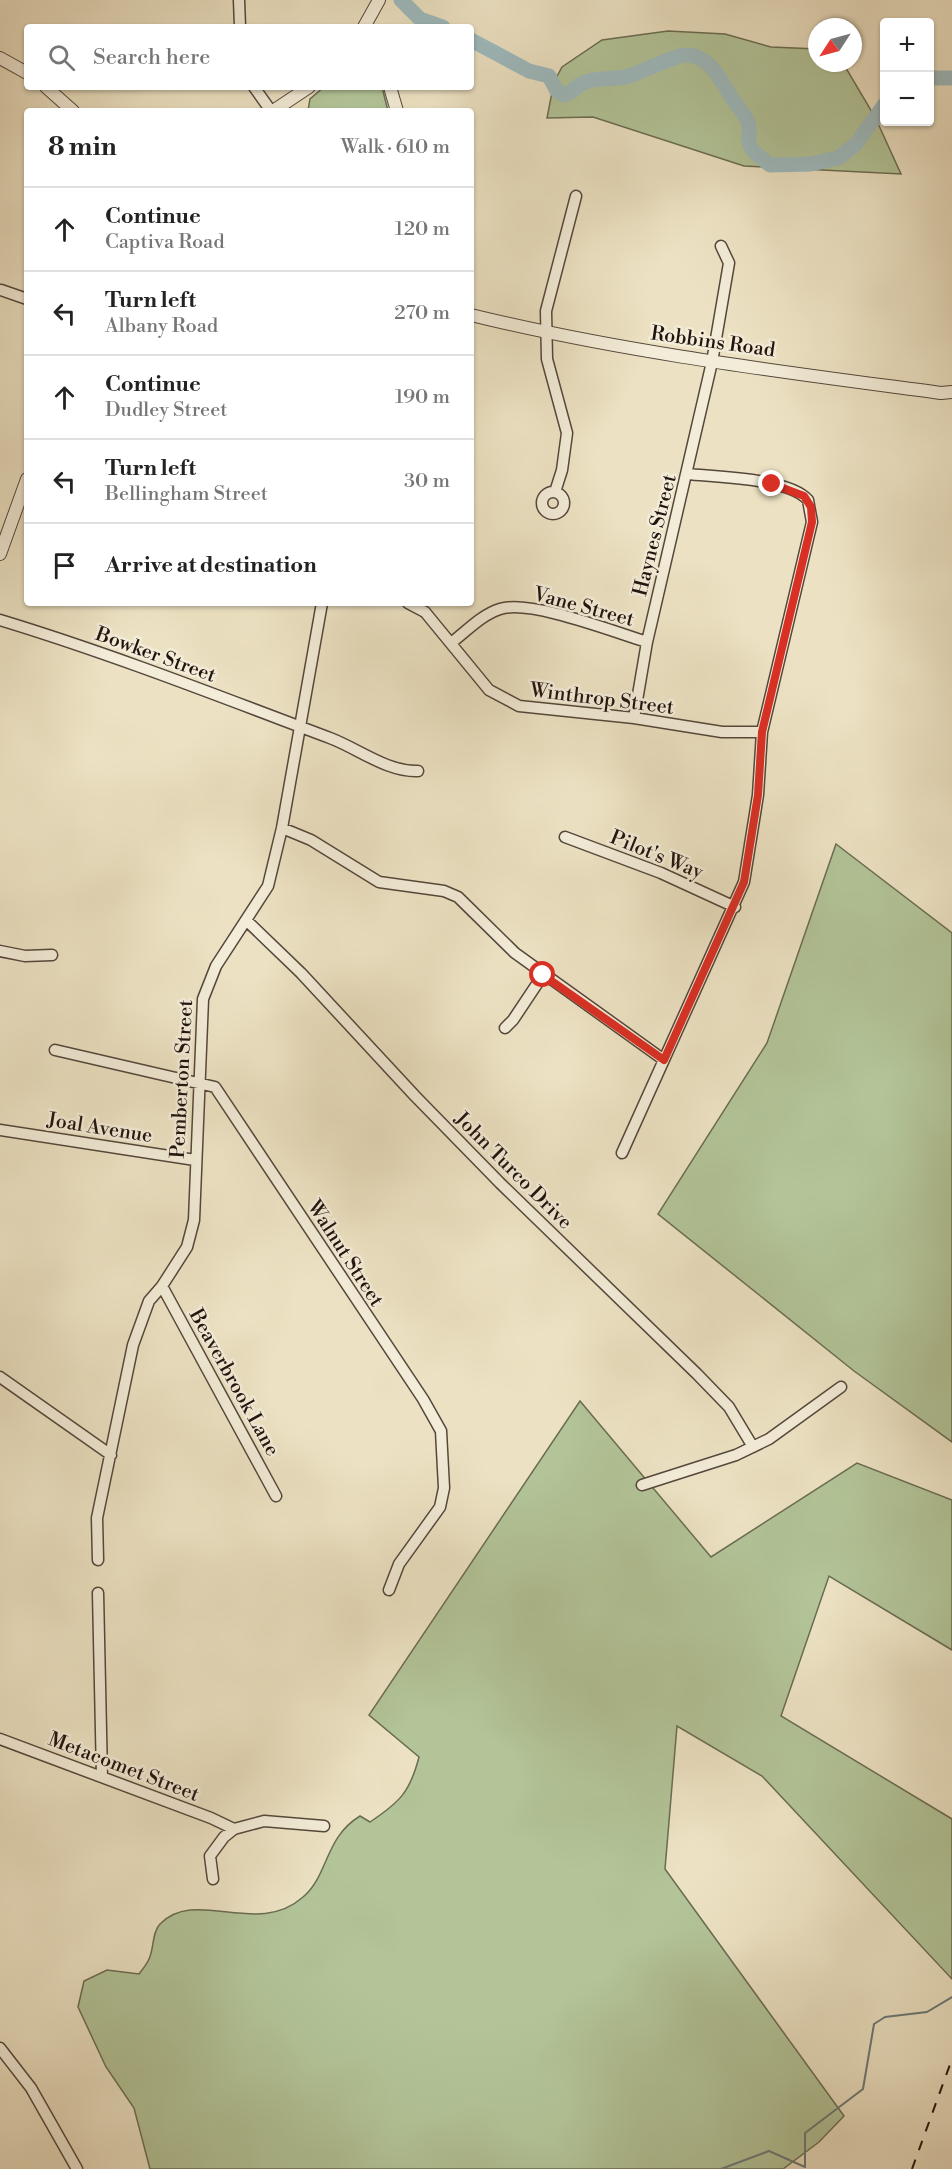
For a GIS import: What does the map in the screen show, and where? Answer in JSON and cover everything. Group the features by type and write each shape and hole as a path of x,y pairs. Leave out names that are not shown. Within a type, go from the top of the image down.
{"street":[{"path":"239,0 240,24"},
{"path":"373,21 379,0"},
{"path":"0,58 24,71"},
{"path":"49,90 70,108"},
{"path":"256,90 270,108"},
{"path":"277,108 304,90"},
{"path":"391,90 396,108"},
{"path":"555,492 562,470 567,433 547,360 546,311 576,196"},
{"name":"Haynes Street","path":"634,717 647,642 688,474 712,362 729,263 721,246"},
{"path":"0,290 24,298"},
{"name":"Robbins Road","path":"474,316 546,333 712,362 941,393 952,392"},
{"path":"622,1153 735,907 744,882 754,831 762,732 812,522 811,507 804,496 772,484 688,474"},
{"path":"0,554 24,487"},
{"name":"Pemberton Street","path":"98,1560 97,1518 133,1345 148,1302 162,1286 187,1247 196,1207 195,1160 203,999 216,966 265,894 282,828 321,606"},
{"name":"Winthrop Street","path":"414,606 425,612 489,690 519,706 634,717 722,732 762,732"},
{"name":"Vane Street","path":"451,643 484,616 513,606 555,614 647,642"},
{"name":"Bowker Street","path":"0,620 188,684 348,745 401,771 418,771"},
{"path":"282,828 311,840 379,882 444,891 458,897 515,953 664,1060"},
{"name":"Pilot's Way","path":"565,837 661,873 735,907"},
{"name":"John Turco Drive","path":"247,921 301,973 492,1175 729,1407 753,1447"},
{"path":"0,951 25,956 52,955"},
{"path":"505,1028 513,1020 543,975"},
{"name":"Walnut Street","path":"55,1050 199,1081 217,1090 398,1366 423,1399 441,1431 444,1488 440,1507 399,1564 389,1590"},
{"name":"Joal Avenue","path":"0,1130 195,1160"},
{"name":"Beaverbrook Lane","path":"162,1286 276,1496"},
{"path":"0,1377 111,1455"},
{"path":"642,1485 736,1455 753,1447 769,1439 841,1387"},
{"path":"99,1593 102,1777"},
{"name":"Metacomet Street","path":"0,1739 212,1818 234,1829"},
{"path":"213,1879 210,1856 224,1837 234,1829 264,1821 324,1826"},
{"path":"0,2048 31,2088 77,2169"}],"green space":[{"path":"668,31 725,34 771,47 808,49 808,72 848,72 875,117 901,174 744,166 593,117 547,118 554,82 562,67 602,40"},
{"path":"320,90 383,90 387,108 308,108 310,99"},
{"path":"836,844 952,933 952,1442 854,1371 658,1214 767,1043"},
{"path":"580,1401 711,1557 857,1463 952,1500 952,1650 829,1576 781,1716 952,1819 952,1979 762,1776 677,1726 665,1869 844,2116 819,2142 783,2169 150,2169 134,2108 106,2067 78,2007 84,1981 107,1970 139,1974 149,1959 157,1927 175,1914 191,1910 266,1913 285,1908 303,1897 311,1888 333,1845 348,1825 360,1816 370,1822 402,1795 412,1779 419,1757 369,1715"}],"waterway":[{"path":"401,0 420,19 434,24"},
{"path":"474,42 529,71 549,76 557,91 564,95 589,81 626,77 683,55 696,57 710,66 720,79 748,123 749,142 752,149 770,165 811,164 838,158 856,144 880,111"},
{"path":"934,78 952,78"},
{"path":"721,2169 769,2151 805,2167 805,2133 863,2089 874,2024 885,2017 927,2012 952,1997"}],"railway":[{"path":"912,2169 952,2059"}],"route":[{"path":"543,975 664,1060 735,907 744,882 754,831 762,761 762,732 812,522 811,507 804,496 772,484"}]}
